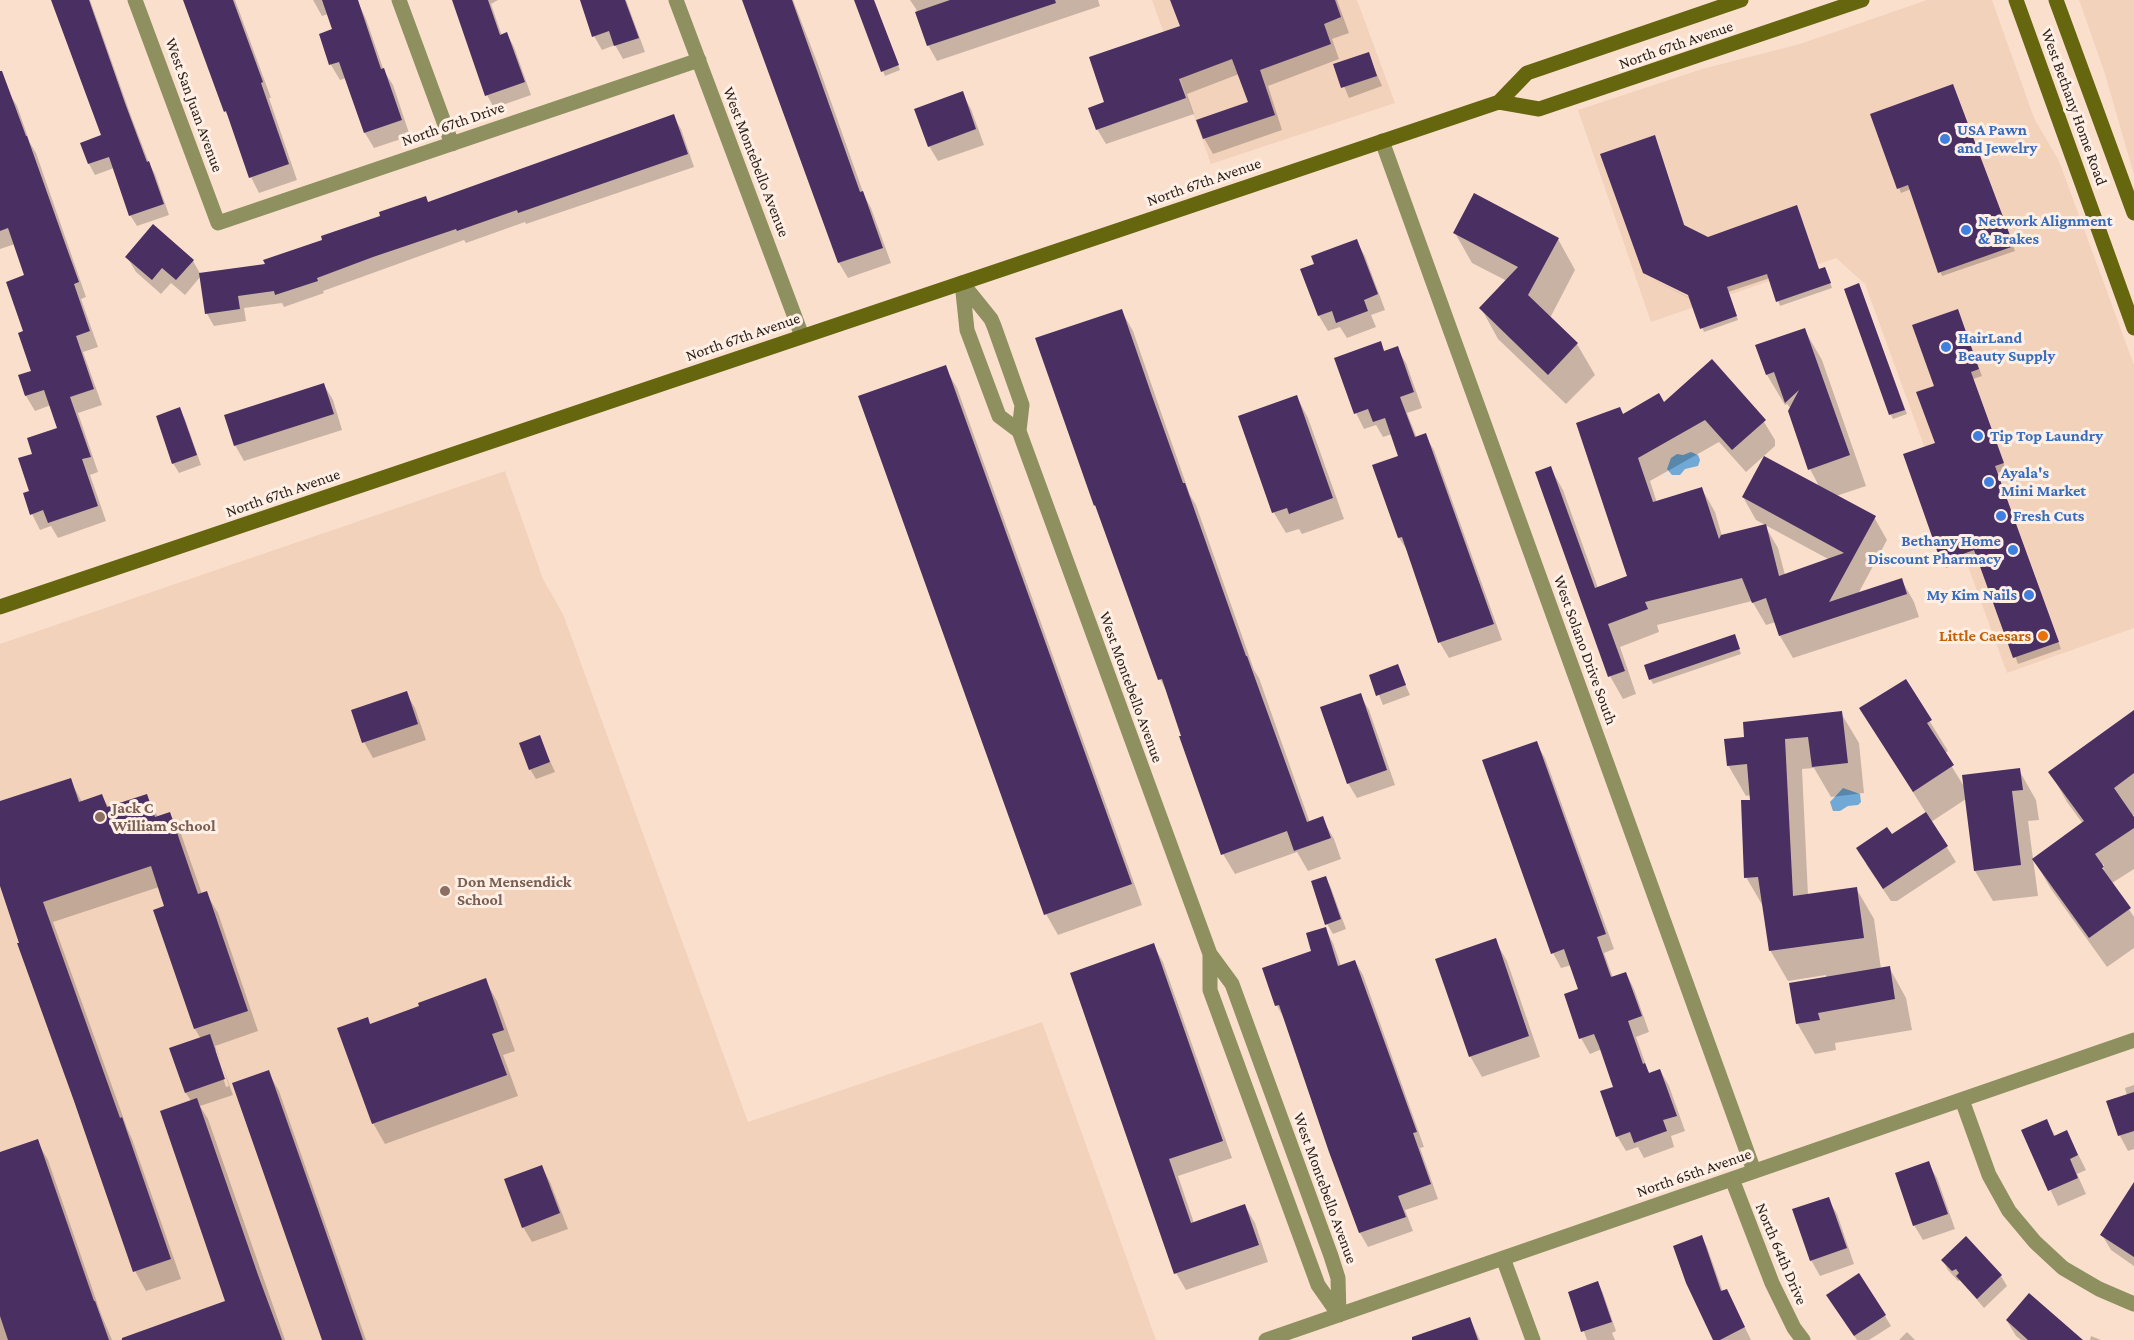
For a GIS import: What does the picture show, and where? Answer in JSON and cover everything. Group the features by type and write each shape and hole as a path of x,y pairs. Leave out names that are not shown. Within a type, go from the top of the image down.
{"main road":[{"name":"North 67th Avenue","path":"1,604 1498,102 1527,73 1741,0"},
{"name":"North 67th Avenue","path":"1498,102 1539,109 1862,0"},
{"name":"West Bethany Home Road","path":"2016,0 2134,328"},
{"name":"West Bethany Home Road","path":"2056,0 2134,213"}],"street":[{"name":"West San Juan Avenue","path":"135,0 218,223"},
{"path":"399,0 452,144"},
{"name":"West Montebello Avenue","path":"676,0 802,336"},
{"name":"North 67th Drive","path":"218,223 699,60"},
{"name":"West Solano Drive South","path":"1382,141 1754,1171"},
{"name":"West Montebello Avenue","path":"962,283 967,330 999,416 1019,431"},
{"name":"West Montebello Avenue","path":"962,283 994,326 1022,405 1019,431 1210,954 1232,984 1327,1245 1338,1278 1339,1315"},
{"name":"West Montebello Avenue","path":"1210,954 1210,990 1318,1285 1339,1315"},
{"name":"North 65th Avenue","path":"1266,1340 2134,1040"},
{"path":"1962,1100 1989,1175 2009,1211 2035,1242 2062,1268 2099,1289 2134,1304"},
{"name":"North 64th Drive","path":"1732,1179 1772,1283 1794,1328 1803,1340"},
{"path":"1503,1258 1533,1340"}],"shaded area":[{"path":"1152,0 1357,0 1395,103 1211,164"},
{"path":"1927,0 1992,0 2034,118 2059,161 2134,365 2134,628 2007,673 1865,284 1836,258 1651,322 1578,110 1702,69 1800,44"},
{"path":"2079,0 2134,0 2134,175 2105,74"},
{"name":"Don Mensendick School","path":"505,471 543,579 563,614 748,1122 1042,1022 1156,1340 0,1340 0,644"}],"water":[{"path":"1691,452 1698,455 1700,460 1698,466 1685,469 1680,475 1672,475 1667,469 1671,458 1677,454 1683,455"},
{"path":"1843,788 1860,794 1861,802 1840,811 1833,811 1830,802"}],"building":[{"path":"51,0 89,0 164,204 129,216 109,157 88,164 80,143 101,135"},
{"path":"183,0 233,0 263,82 261,83 289,164 249,178"},
{"path":"322,0 358,0 381,69 384,68 402,120 364,133 339,62 329,65 319,34 332,29"},
{"path":"452,0 488,0 500,35 507,32 525,82 485,96"},
{"path":"580,0 625,0 639,38 614,46 609,31 592,37"},
{"path":"742,0 792,0 860,192 863,191 883,248 838,263"},
{"path":"854,0 874,0 899,65 881,72"},
{"path":"950,0 1055,0 1056,3 927,46 915,12"},
{"path":"1170,0 1335,0 1341,17 1324,24 1331,44 1260,70 1275,115 1203,139 1196,120 1248,102 1232,59 1179,79 1186,98 1096,130 1088,108 1104,102 1089,57 1180,26"},
{"path":"1369,52 1377,76 1341,88 1333,64"},
{"path":"0,71 2,71 27,136 79,282 74,284 90,331 76,336 94,389 70,397 91,457 82,459 98,506 48,523 43,510 30,515 23,493 29,491 18,458 32,454 27,438 57,428 44,390 25,396 18,375 31,371 18,333 23,331 6,282 24,275 8,228 0,231"},
{"path":"1953,84 2014,246 1938,273 1908,185 1897,189 1870,114"},
{"path":"963,91 976,129 928,147 914,109"},
{"path":"674,114 688,154 518,213 517,210 373,257 317,278 318,281 275,295 274,291 238,296 240,309 205,314 199,273 265,264 263,260 322,240 321,236 380,216 379,212 426,196 428,202"},
{"path":"1655,135 1684,225 1708,237 1797,205 1819,269 1825,267 1831,283 1776,302 1767,274 1727,287 1737,316 1700,329 1688,295 1643,273 1600,154"},
{"path":"1474,193 1559,238 1528,295 1578,343 1548,375 1479,308 1518,267 1453,233"},
{"path":"153,224 194,260 176,280 162,268 152,280 125,257"},
{"path":"1357,239 1378,294 1364,300 1368,311 1336,323 1332,311 1318,316 1300,269 1314,264 1311,256"},
{"path":"1859,283 1905,410 1889,415 1844,289"},
{"path":"1122,309 1307,822 1323,816 1331,838 1294,851 1287,831 1221,855 1179,736 1181,736 1162,679 1158,680 1035,338"},
{"path":"1958,309 1979,369 1971,372 2004,463 1995,466 2059,642 2013,658 1974,550 1941,562 1903,454 1935,443 1916,392 1934,386 1912,325"},
{"path":"1805,328 1850,455 1808,470 1788,411 1799,390 1785,403 1774,372 1766,375 1755,345"},
{"path":"1381,341 1384,351 1398,346 1414,392 1400,397 1415,437 1426,433 1494,624 1438,643 1402,537 1398,538 1372,465 1398,456 1385,418 1373,422 1368,409 1354,414 1334,358"},
{"path":"1712,359 1766,420 1732,450 1705,420 1638,458 1653,502 1702,487 1719,539 1721,535 1766,524 1779,576 1844,553 1742,497 1764,456 1876,516 1829,602 1902,578 1907,594 1779,636 1766,598 1752,603 1742,578 1645,602 1648,609 1608,624 1625,671 1608,677 1535,472 1551,466 1595,588 1627,576 1576,423 1620,407 1623,414 1659,393 1664,402"},
{"path":"946,365 1132,884 1044,915 858,396"},
{"path":"324,383 334,414 234,446 224,415"},
{"path":"1297,395 1333,498 1289,514 1287,508 1272,513 1238,416"},
{"path":"180,407 197,455 172,464 156,416"},
{"path":"1735,634 1740,649 1649,680 1644,665"},
{"path":"1398,664 1406,685 1376,696 1369,675"},
{"path":"1906,679 1932,720 1927,723 1954,765 1913,792 1859,708"},
{"path":"407,691 418,724 362,743 351,710"},
{"path":"1361,693 1387,770 1347,784 1320,707"},
{"path":"2134,710 2134,773 2114,788 2134,817 2134,828 2095,854 2104,867 2102,868 2131,908 2089,938 2032,859 2084,821 2048,772"},
{"path":"1842,711 1848,763 1812,767 1808,737 1785,739 1793,896 1857,887 1864,938 1769,951 1758,877 1744,878 1741,800 1750,800 1747,764 1727,766 1724,739 1744,737 1743,722"},
{"path":"540,735 550,762 529,770 519,743"},
{"path":"1537,741 1606,934 1597,937 1611,977 1626,972 1642,1016 1628,1021 1643,1064 1645,1063 1649,1073 1660,1069 1677,1116 1663,1120 1667,1131 1634,1143 1630,1132 1616,1137 1600,1091 1613,1087 1599,1046 1594,1034 1579,1039 1564,994 1578,989 1564,949 1551,954 1482,760"},
{"path":"2020,768 2023,790 2012,791 2021,865 1974,871 1962,775"},
{"path":"71,778 79,802 102,794 107,807 147,794 155,817 170,812 198,894 207,891 248,1011 194,1029 153,910 164,906 151,866 43,902 120,1118 122,1117 171,1259 133,1272 17,943 19,943 0,886 0,801"},
{"path":"1926,812 1948,846 1883,889 1856,848 1887,827 1892,834"},
{"path":"1326,876 1341,919 1325,925 1311,881"},
{"path":"1326,927 1338,966 1355,960 1417,1132 1413,1133 1431,1184 1398,1196 1406,1217 1359,1233 1279,1005 1275,1006 1262,968 1311,951 1306,933"},
{"path":"1496,938 1529,1036 1469,1057 1435,959"},
{"path":"1154,943 1223,1141 1169,1159 1191,1223 1245,1204 1259,1245 1174,1274 1070,973"},
{"path":"1890,966 1895,999 1818,1013 1820,1020 1796,1024 1789,983"},
{"path":"486,978 504,1030 492,1034 507,1075 372,1124 337,1028 368,1017 370,1024 419,1006 418,1003"},
{"path":"210,1034 225,1079 185,1093 169,1048"},
{"path":"269,1070 363,1340 322,1340 232,1083"},
{"path":"2134,1092 2134,1131 2118,1136 2106,1101"},
{"path":"197,1098 282,1340 122,1340 122,1338 225,1301 160,1111"},
{"path":"2047,1119 2054,1136 2067,1130 2078,1155 2070,1159 2078,1178 2048,1191 2021,1130"},
{"path":"38,1139 109,1340 8,1340 0,1316 0,1152"},
{"path":"1929,1161 1948,1214 1913,1226 1895,1173"},
{"path":"542,1165 560,1213 522,1228 504,1179"},
{"path":"2134,1182 2134,1257 2100,1235"},
{"path":"1829,1197 1847,1248 1810,1261 1792,1209"},
{"path":"1702,1235 1721,1291 1727,1289 1745,1327 1720,1340 1713,1340 1686,1283 1673,1246"},
{"path":"1966,1236 2002,1275 1977,1299 1956,1276 1959,1273 1956,1269 1952,1271 1941,1260"},
{"path":"1859,1273 1886,1315 1854,1336 1826,1295"},
{"path":"1598,1281 1612,1322 1581,1332 1568,1292"},
{"path":"2029,1293 2083,1340 2028,1340 2006,1320"},
{"path":"1470,1317 1478,1340 1412,1340 1412,1337"}],"place":[{"name":"USA Pawn and Jewelry","path":"1945,139"},
{"name":"Network Alignment & Brakes","path":"1966,230"},
{"name":"HairLand Beauty Supply","path":"1946,347"},
{"name":"Tip Top Laundry","path":"1978,436"},
{"name":"Ayala's Mini Market","path":"1989,482"},
{"name":"Fresh Cuts","path":"2001,516"},
{"name":"Bethany Home Discount Pharmacy","path":"2013,550"},
{"name":"My Kim Nails","path":"2029,595"},
{"name":"Little Caesars","path":"2043,636"},
{"name":"Jack C William School","path":"100,817"},
{"name":"Don Mensendick School","path":"445,891"}]}
